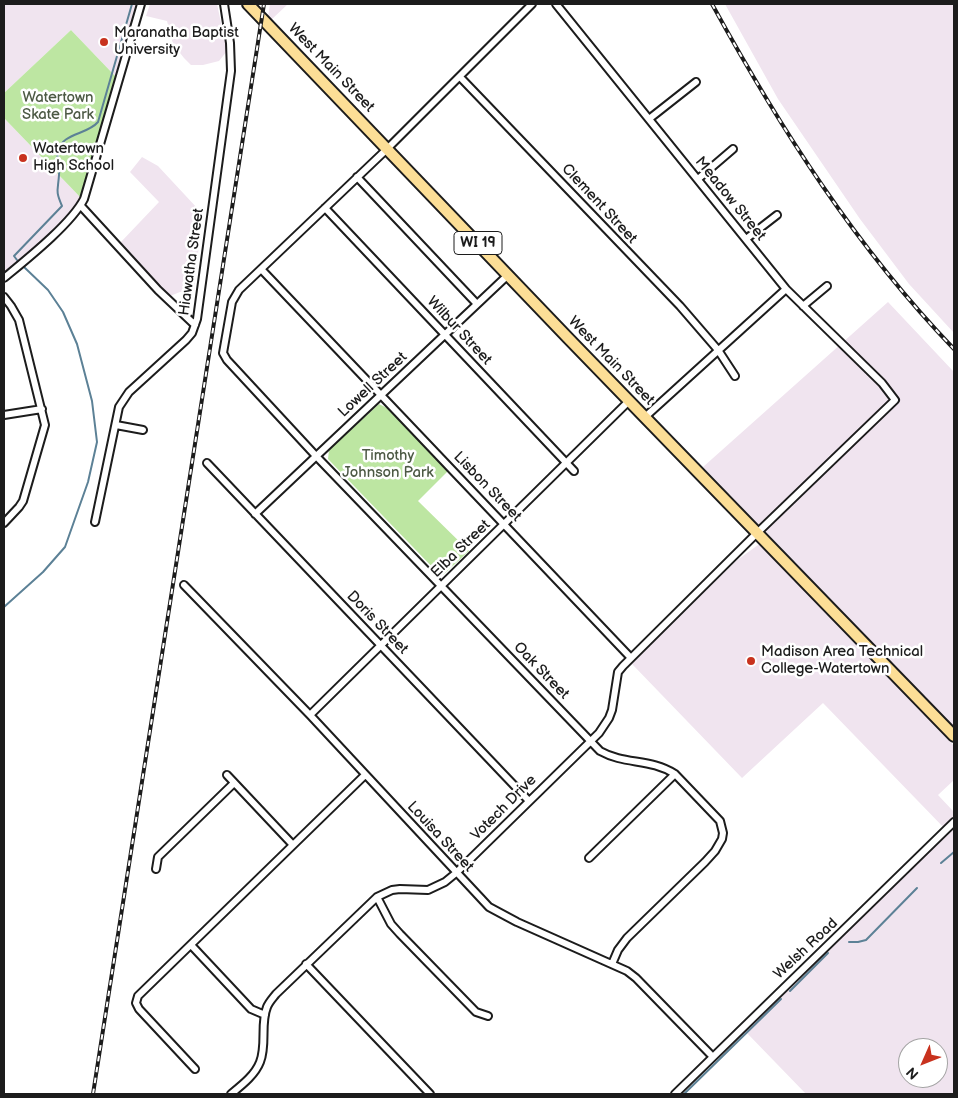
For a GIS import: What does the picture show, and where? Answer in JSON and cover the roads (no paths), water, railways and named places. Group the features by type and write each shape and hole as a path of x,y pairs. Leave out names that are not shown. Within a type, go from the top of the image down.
{"main road":[{"name":"West Main Street","path":"248,4 954,736"}],"street":[{"path":"4,278 45,242 80,206 99,153 141,4"},
{"name":"Hiawatha Street","path":"96,522 119,407 129,392 186,340 195,325 200,305 231,71 230,43 224,4"},
{"name":"Oak Street","path":"532,4 387,149 239,290 232,302 223,353 316,456 442,585 600,752 659,766 674,774 720,821 723,833 720,845 627,938 618,950 612,964"},
{"name":"Meadow Street","path":"556,4 786,289 882,383 895,400"},
{"name":"Clement Street","path":"460,76 680,306 718,350 735,376"},
{"path":"649,119 696,82"},
{"path":"698,179 732,149"},
{"path":"357,177 477,304"},
{"path":"80,206 158,290 195,325"},
{"name":"Wilbur Street","path":"324,208 574,471"},
{"path":"746,239 777,215"},
{"name":"Lisbon Street","path":"261,269 631,658"},
{"name":"Lowell Street","path":"255,514 508,275"},
{"path":"803,306 827,286"},
{"path":"645,417 786,289"},
{"path":"4,297 19,320 42,409 44,430 23,501 20,507 4,523"},
{"name":"Votech Drive","path":"231,1094 251,1076 260,1064 264,1050 265,1015 267,1007 276,994 377,897 392,890 428,890 445,882 456,873 599,733 609,718 618,672 757,533 895,400"},
{"name":"Elba Street","path":"310,715 629,401"},
{"path":"4,415 42,409"},
{"path":"116,425 143,430"},
{"name":"Doris Street","path":"207,463 529,801"},
{"name":"Louisa Street","path":"184,585 310,715 480,899 501,915 612,964 636,978 713,1057"},
{"path":"195,1069 142,1013 137,1006 136,998 365,774"},
{"path":"589,858 674,774"},
{"path":"227,775 293,845"},
{"path":"156,869 158,857 234,783"},
{"name":"Welsh Road","path":"675,1094 954,822"},
{"path":"377,897 391,924 400,934 476,1012 488,1016"},
{"path":"191,945 251,1009 265,1015"},
{"path":"306,964 430,1094"}],"waterway":[{"path":"17,260 14,256 62,206 57,190 59,172 57,157 60,145 70,137 98,122 132,4"},
{"path":"4,607 43,572 65,547 88,482 97,442 92,401 77,344 63,312 48,290 24,267"},
{"path":"941,863 954,852"},
{"path":"849,942 866,940 917,888"},
{"path":"790,991 828,953"},
{"path":"684,1094 781,999"}],"railway":[{"path":"93,1094 264,4"},
{"path":"712,4 793,141 852,228 884,270 954,349"}],"place":[{"name":"Maranatha Baptist University","path":"104,42"},
{"name":"Watertown High School","path":"23,158"},
{"name":"Madison Area Technical College-Watertown","path":"751,661"}],"park label":[{"name":"Watertown Skate Park","path":"58,106"},
{"name":"Timothy Johnson Park","path":"388,464"}]}
